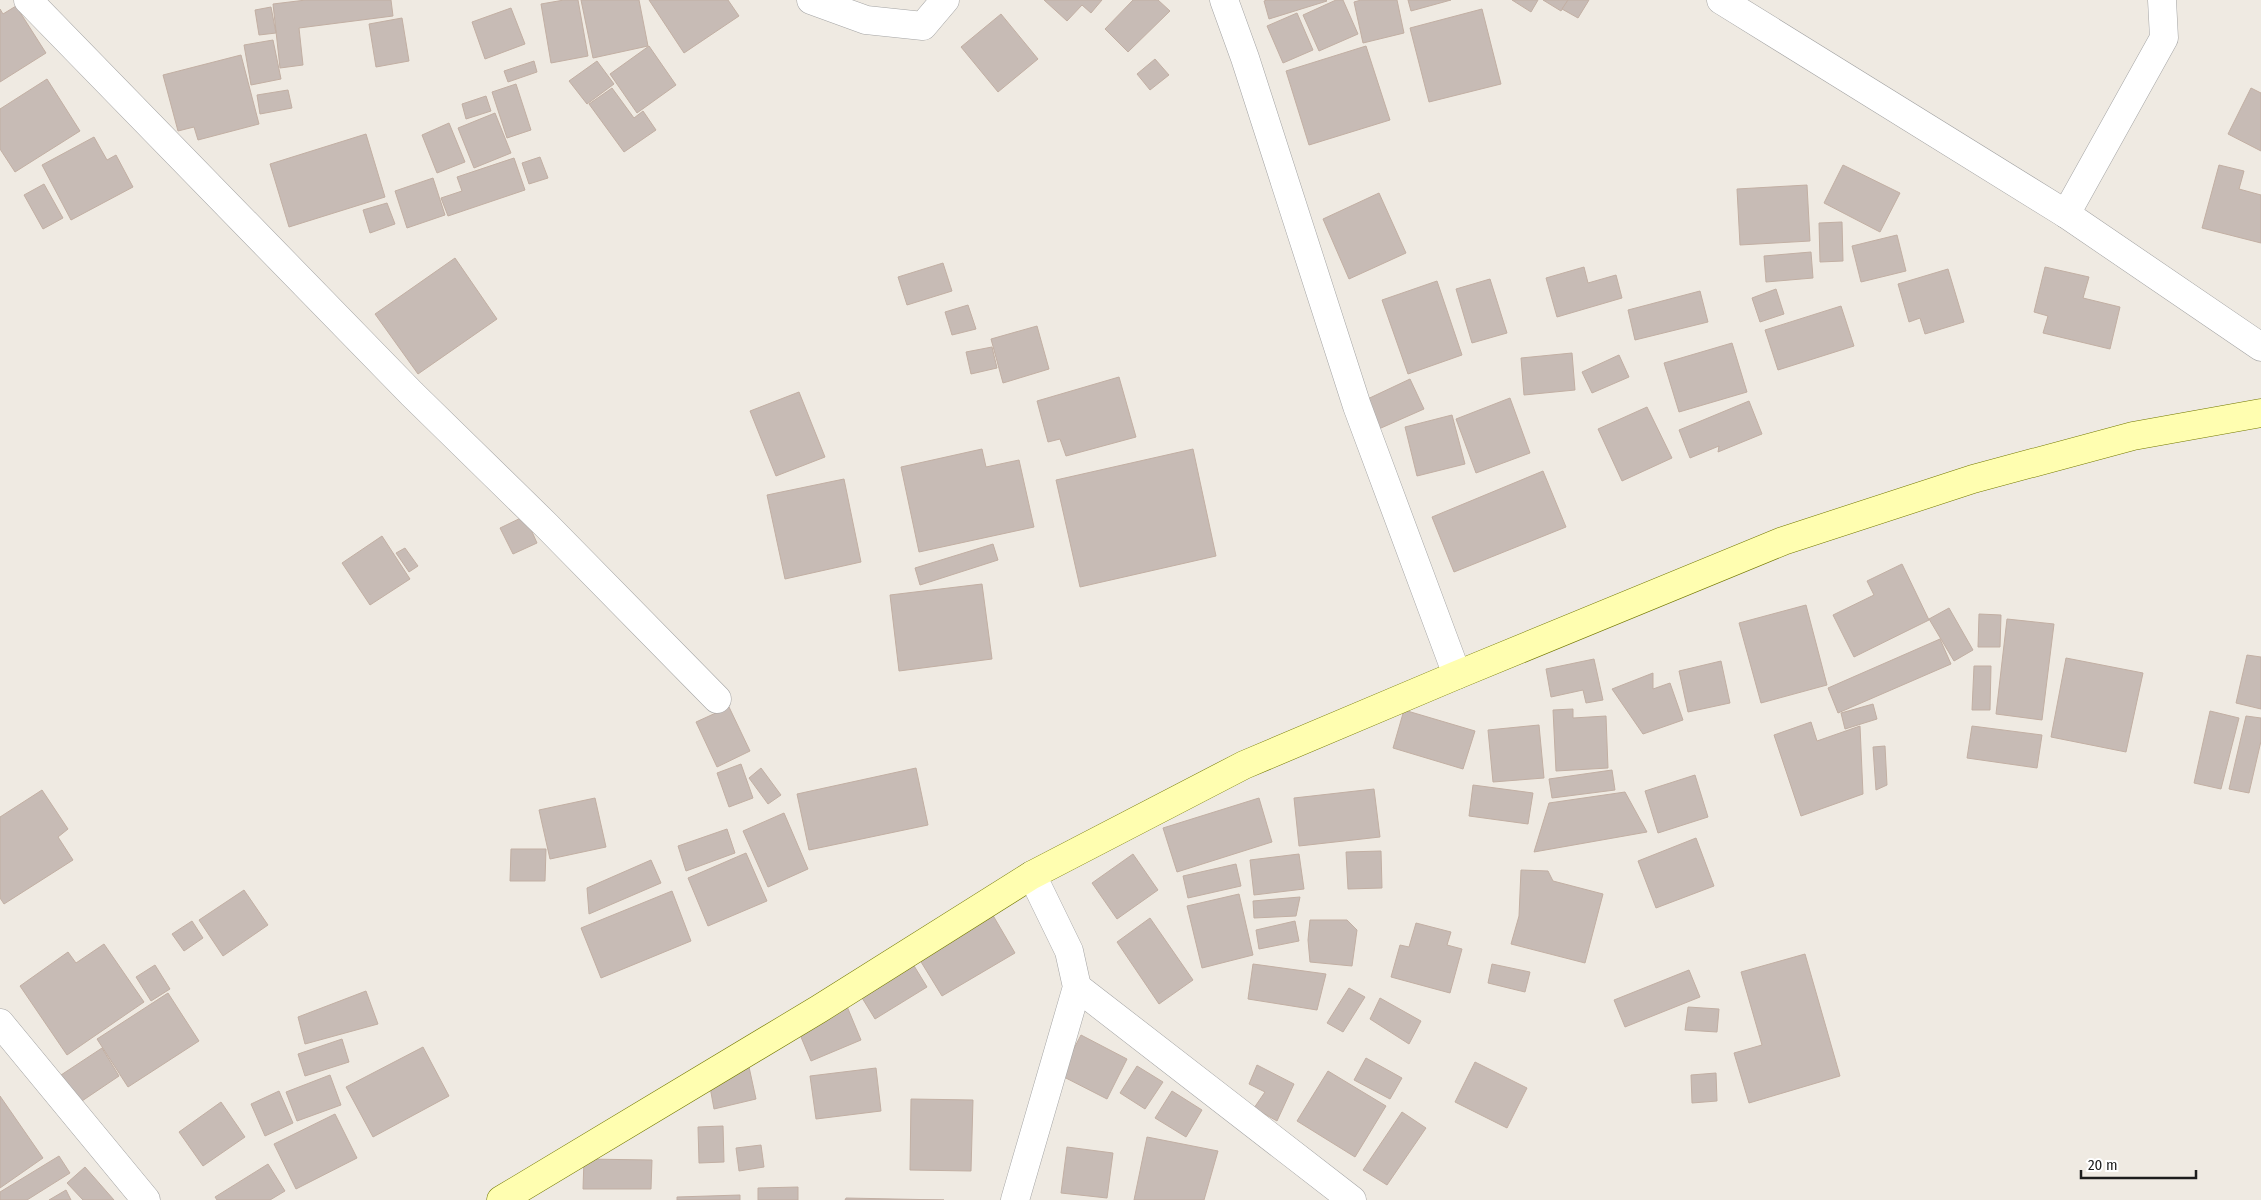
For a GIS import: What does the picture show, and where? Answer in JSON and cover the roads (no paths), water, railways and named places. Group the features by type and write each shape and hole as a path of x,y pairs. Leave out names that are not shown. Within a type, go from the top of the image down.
{"main road":[{"path":"501,1200 819,1009 1032,874 1244,765 1457,674 1783,541 1973,478 2133,436 2261,413"}],"street":[{"path":"28,0 412,394 718,699"},
{"path":"811,0 866,20 923,26 945,0"},
{"path":"1224,0 1245,58 1357,406 1457,674"},
{"path":"1721,0 2066,214 2261,347"},
{"path":"2066,214 2164,38 2162,0"},
{"path":"1015,1200 1076,987 1069,951 1032,874"},
{"path":"1076,987 1352,1200"},
{"path":"0,1022 146,1200"}]}
